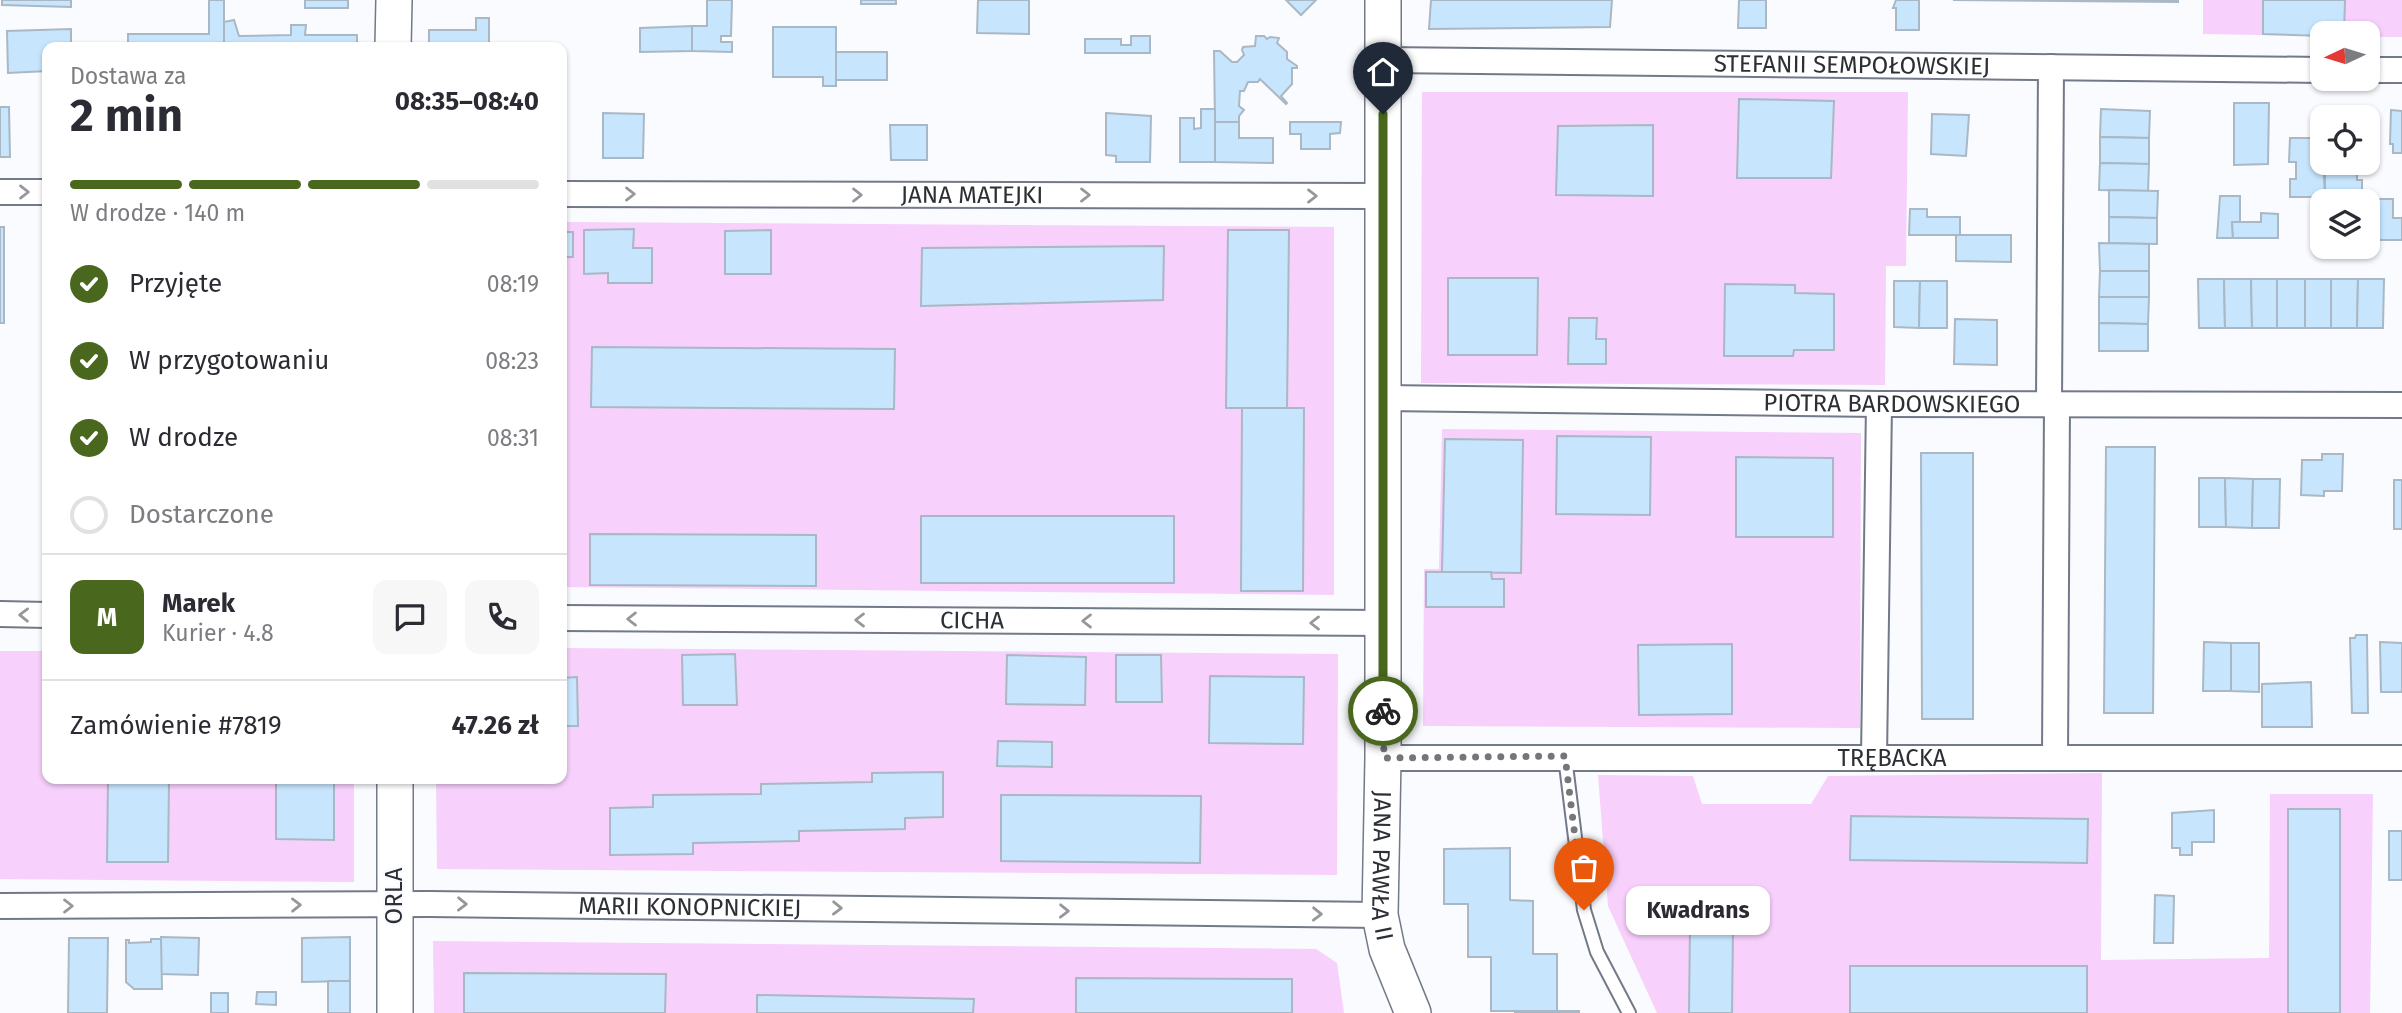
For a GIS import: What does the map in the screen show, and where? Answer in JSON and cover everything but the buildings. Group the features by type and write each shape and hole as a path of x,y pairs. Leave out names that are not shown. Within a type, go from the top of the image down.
{"street":[{"path":"393,42 394,0"},
{"name":"JANA PAWŁA II","path":"1383,0 1384,758 1380,915 1387,949 1413,1013"},
{"name":"STEFANII SEMPOŁOWSKIEJ","path":"1383,60 2310,70"},
{"path":"2051,67 2056,758"},
{"path":"2380,70 2402,70"},
{"path":"0,192 42,192"},
{"name":"JANA MATEJKI","path":"567,194 1383,196"},
{"name":"PIOTRA BARDOWSKIEGO","path":"1383,398 1879,404 2402,405"},
{"path":"1874,758 1879,404"},
{"path":"0,614 42,615"},
{"name":"CICHA","path":"567,618 1383,623"},
{"name":"TRĘBACKA","path":"1384,758 2402,758"},
{"name":"ORLA","path":"394,1013 395,784"},
{"name":"MARII KONOPNICKIEJ","path":"0,906 394,904 1380,915"}],"lane":[{"path":"1565,756 1584,910 1597,952 1629,1013"}],"shaded area":[{"path":"2203,0 2402,0 2402,37 2380,37 2380,21 2310,21 2310,36 2203,34"},
{"path":"1422,92 1908,92 1906,266 1886,266 1885,385 1421,383"},
{"path":"567,222 1334,227 1334,595 567,587"},
{"path":"1442,429 1861,433 1860,728 1423,726 1424,569 1439,569"},
{"path":"567,648 1338,654 1337,875 437,869 436,784 567,784"},
{"path":"0,651 42,651 42,784 354,784 354,882 0,879"},
{"path":"2102,773 2101,960 2269,958 2270,794 2373,794 2370,1013 1657,1013 1608,906 1598,775 1693,776 1702,804 1811,804 1828,776"},
{"path":"433,941 1316,949 1337,963 1344,1013 434,1013"}],"way so far":[{"path":"1383,711 1384,758 1565,756 1584,910"}],"place":[{"name":"Kwadrans","path":"1584,910"}],"route":[{"path":"1383,114 1383,711"}]}
